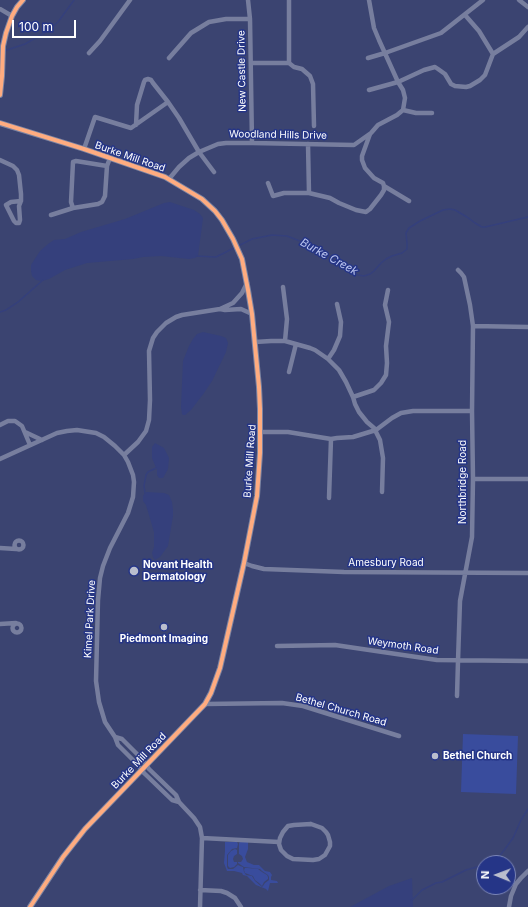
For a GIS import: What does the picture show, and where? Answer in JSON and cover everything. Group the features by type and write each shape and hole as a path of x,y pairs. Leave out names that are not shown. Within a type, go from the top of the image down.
{"street":[{"path":"0,95 3,46 6,33 12,16 23,0"},
{"path":"89,53 100,41 130,0"},
{"name":"New Castle Drive","path":"248,0 250,18 252,143"},
{"path":"289,0 289,63"},
{"path":"370,0 374,28 384,53 403,90 405,98 403,110 432,114"},
{"path":"368,58 440,33 483,0"},
{"path":"519,0 528,6"},
{"path":"0,9 12,16"},
{"path":"465,15 479,31 493,54"},
{"path":"169,58 191,33 209,22 226,19 250,18"},
{"path":"369,90 398,82 424,70 435,67 438,68 455,86 466,87 474,84 483,78 490,66 493,54 519,37 528,27"},
{"path":"250,63 289,63 294,67 302,69 310,76 313,84 314,126"},
{"path":"136,124 139,94 145,80 148,79 151,80 168,102 199,152 214,172"},
{"path":"84,149 95,117 131,128 168,102"},
{"name":"Woodland Hills Drive","path":"170,179 179,167 189,158 199,152 222,144 252,143 354,145 371,133 378,125 397,115 403,110"},
{"name":"Burke Mill Road","path":"0,123 84,149 170,179 202,199 222,220 239,250 247,283 255,342 261,432 257,496 220,668 213,688 205,704 85,829 62,857 30,907"},
{"path":"371,133 362,156 363,164 374,178 409,201"},
{"path":"308,144 310,192"},
{"path":"51,215 73,208 102,202 105,196 107,166 110,158"},
{"path":"0,160 12,166 17,170 19,175 21,201 19,211 20,220 19,223 16,223 6,205 10,202 21,201"},
{"path":"73,208 71,202 73,162 76,161 107,166"},
{"path":"268,183 272,196 284,193 310,192 330,198 356,210 366,212 377,201 384,190 384,186"},
{"name":"Northbridge Road","path":"458,270 464,277 473,326 472,537 460,601 458,696"},
{"path":"220,309 233,302 242,293 247,283"},
{"path":"283,287 287,319 285,341"},
{"path":"353,397 374,390 381,384 386,375 388,363 386,346 389,322 385,305 388,290"},
{"path":"328,359 340,336 341,322 336,304"},
{"path":"124,455 138,442 146,431 149,420 149,351 153,338 157,332 166,323 182,315 220,309 241,310 252,314"},
{"path":"473,326 528,327"},
{"path":"255,342 285,341 315,350 328,359 343,376 355,404 363,417 376,430 380,440 383,458 382,492"},
{"path":"289,372 296,344"},
{"path":"261,432 288,432 332,439 354,437 376,430 401,413 413,411 472,411"},
{"path":"0,425 8,421 15,422 22,426 30,445"},
{"name":"Kimel Park Drive","path":"0,459 57,433 77,430 96,433 104,437 124,455 128,462 133,475 134,497 128,513 110,548 100,578 97,610 96,681 100,709 105,722 115,737 118,745 144,768 172,800 179,802 197,822 202,833 202,838"},
{"path":"25,432 42,440"},
{"path":"328,498 332,439"},
{"path":"473,479 528,479"},
{"path":"0,548 16,549"},
{"name":"Amesbury Road","path":"244,562 264,569 344,572 528,573"},
{"path":"0,624 18,623"},
{"name":"Weymoth Road","path":"277,646 335,645 437,660 528,661"},
{"name":"Bethel Church Road","path":"205,704 282,703 303,706 399,736"},
{"path":"301,824 311,824 322,828 326,832 330,842 327,852 316,860 293,859 286,856 279,842 285,829 290,826 301,824"},
{"path":"200,907 202,838 279,842"},
{"path":"509,907 511,896 516,884 528,872"},
{"path":"200,890 221,891 226,893 235,898 241,907"}],"shaded area":[{"path":"170,202 194,210 203,218 198,256 195,258 189,259 161,256 87,263 65,270 49,279 42,281 36,280 32,276 31,265 40,251 54,240 65,239 81,232 125,219"},
{"path":"203,332 226,338 228,343 226,352 212,381 204,393 191,410 183,415 181,407 183,361 193,339 197,334"},
{"path":"155,443 164,448 169,458 168,469 163,478 159,478 157,475 157,470 152,458 152,447"},
{"path":"147,492 164,493 169,495 173,510 168,546 160,557 155,560 152,553 154,547 154,532 146,505 143,501 143,496"},
{"path":"463,734 518,736 516,794 461,792"},
{"path":"225,842 237,842 238,844 237,848 232,849 227,855 228,869 233,869 238,865 243,867 246,875 252,876 262,887 269,880 268,875 260,869 244,867 238,863 243,859 239,854 239,843 248,842 248,849 245,857 247,862 254,865 259,865 265,871 270,872 272,875 271,880 277,881 278,883 270,883 268,891 256,885 242,873 227,871 224,863"},
{"path":"235,849 237,850 237,854 233,859 234,862 237,862 237,864 230,868 228,866 228,855"},
{"path":"245,868 258,869 267,875 268,879 262,886 253,876 245,873"},
{"path":"412,878 413,907 350,907 389,886"}],"waterway":[{"path":"4,51 25,44 46,32 58,22 74,0"},
{"name":"Burke Creek","path":"238,246 252,239 272,235 287,236 305,243 358,275 364,276 374,271 386,259 402,253 407,249 406,233 409,228 443,210 455,210 482,227 528,217"},
{"name":"Burke Creek","path":"196,256 216,257 234,248"},
{"name":"Burke Creek","path":"0,312 18,302 43,280"},
{"path":"145,493 144,486 146,475 148,472 156,468"},
{"path":"500,855 513,838 528,809"},
{"path":"411,900 422,890 466,870 476,867"}],"cycle path":[{"path":"0,95 3,46 6,33 12,16 23,0"},
{"path":"0,123 84,149 165,177 202,199 215,211 233,239 242,259 252,314 260,409 260,453 257,496 244,563 220,668 211,693 205,704 85,829 63,857 30,907"}],"place":[{"name":"Novant Health Dermatology","path":"134,571"},
{"name":"Piedmont Imaging","path":"164,627"},
{"name":"Bethel Church","path":"435,756"}]}
